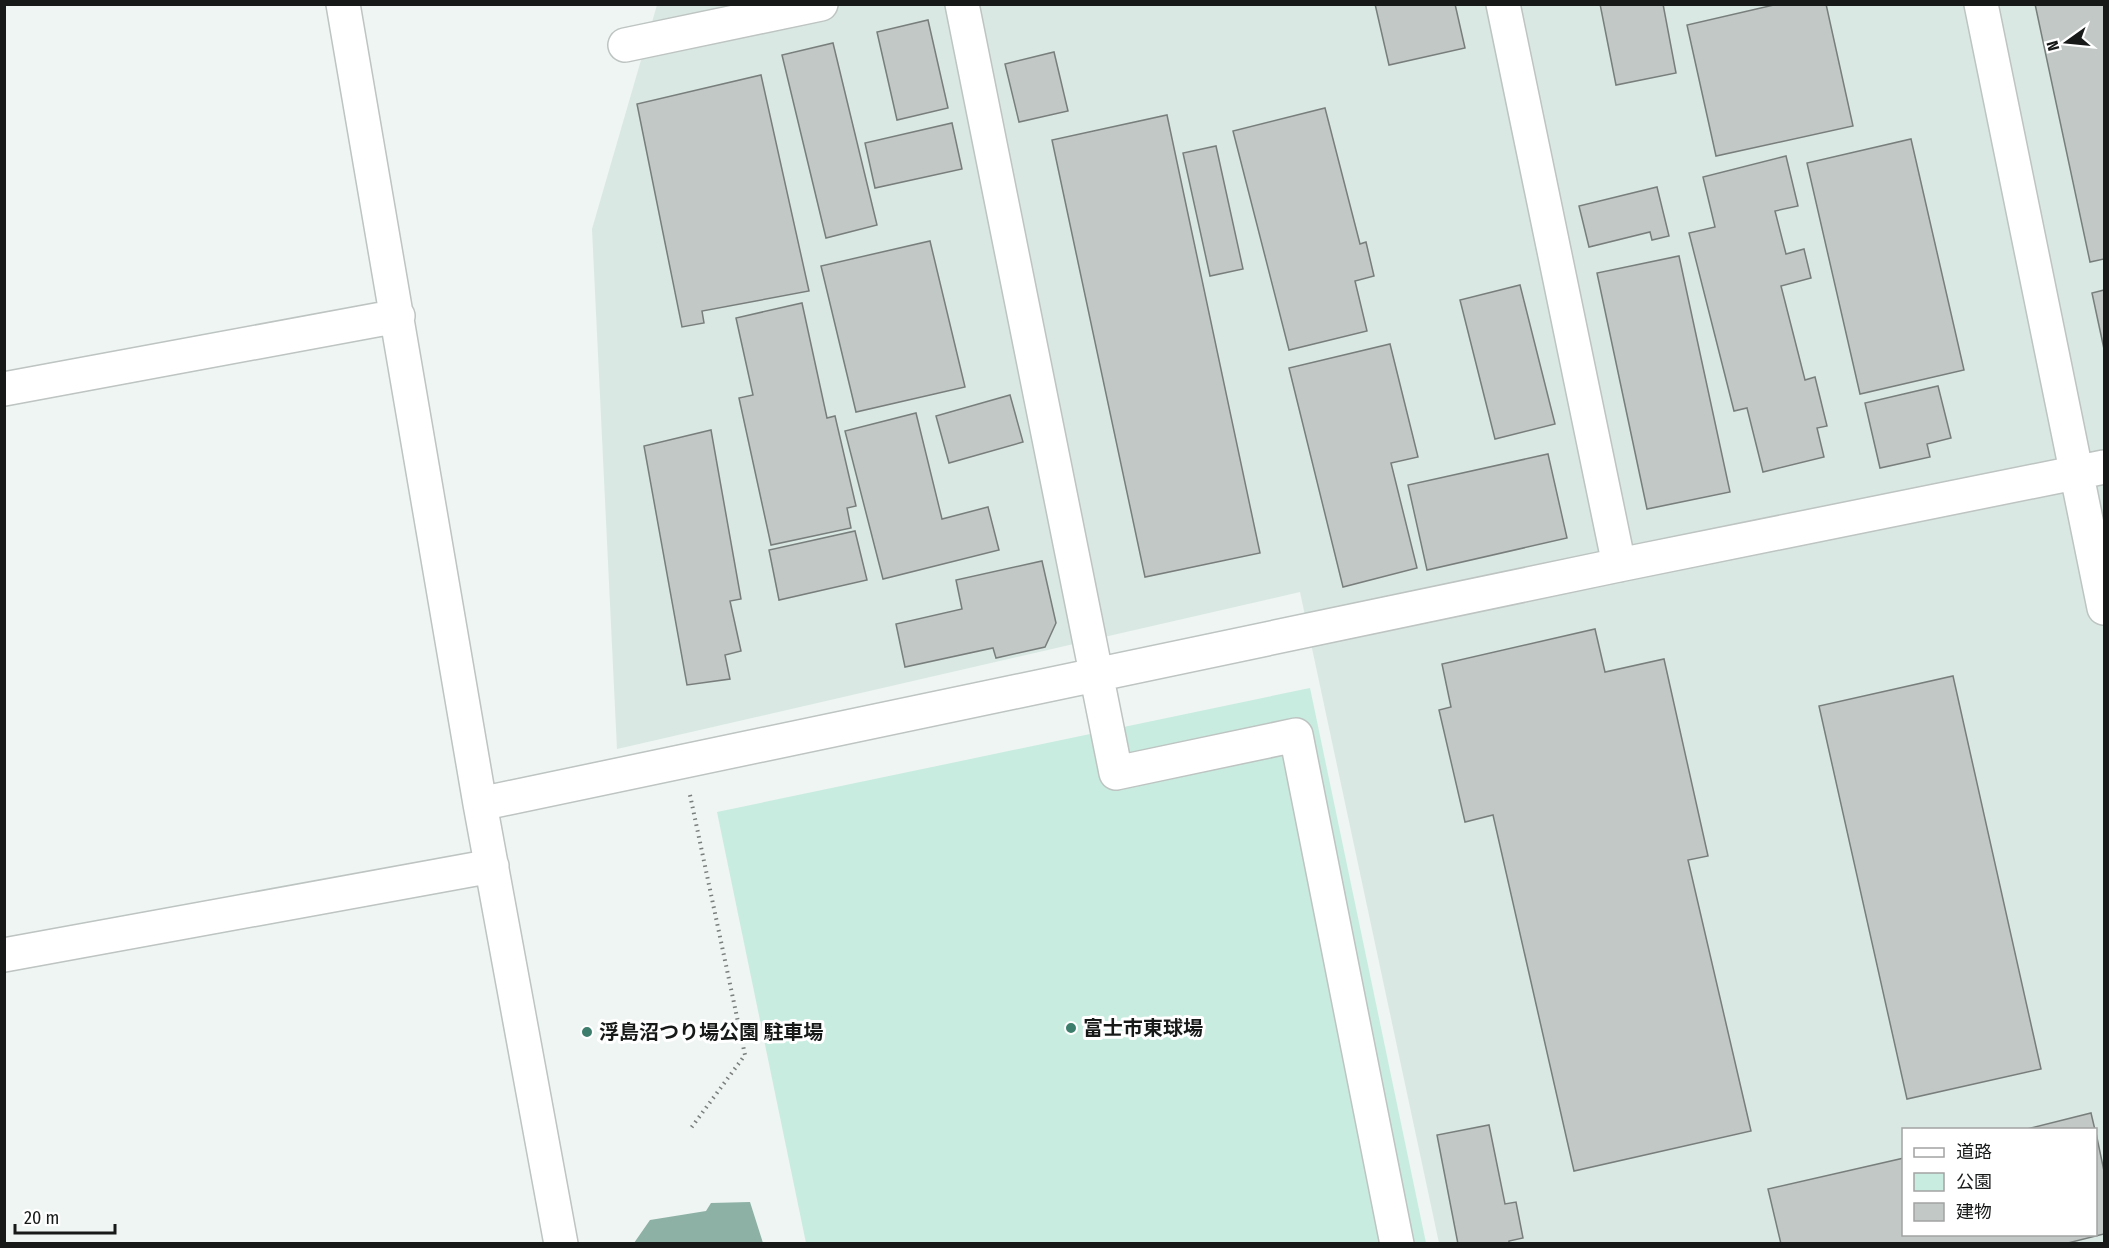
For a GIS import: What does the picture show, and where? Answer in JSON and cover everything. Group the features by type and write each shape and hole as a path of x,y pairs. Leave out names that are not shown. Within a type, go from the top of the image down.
{"street":[{"path":"343,4 480,804 561,1244"},
{"path":"626,45 821,4"},
{"path":"962,4 1116,773 1296,735 1397,1244"},
{"path":"1503,4 1619,566"},
{"path":"1981,4 2091,470 2104,608"},
{"path":"4,389 398,316"},
{"path":"480,804 1619,566 2091,470"},
{"path":"4,955 492,866"}],"path":[{"path":"684,762 745,1055 691,1128"}],"shaded area":[{"path":"657,5 2104,5 2104,1243 1439,1243 1300,592 617,749 592,229"},
{"path":"750,1202 763,1243 634,1243 650,1220 706,1211 711,1203"}],"green space":[{"name":"富士市東球場","path":"1310,688 1426,1243 806,1243 717,812"}],"building":[{"path":"1375,4 1455,4 1465,48 1389,65"},
{"path":"1600,4 1663,4 1676,73 1616,85"},
{"path":"1778,4 1826,4 1853,126 1716,156 1687,25"},
{"path":"2035,4 2104,4 2104,259 2090,262"},
{"path":"928,20 948,108 897,120 877,32"},
{"path":"833,43 877,225 826,238 782,55"},
{"path":"1054,52 1068,111 1019,122 1005,64"},
{"path":"761,75 809,291 702,311 704,323 682,327 637,104"},
{"path":"1325,108 1360,244 1366,242 1374,276 1355,281 1367,331 1289,350 1233,131"},
{"path":"1167,115 1260,553 1145,577 1052,140"},
{"path":"952,123 962,169 875,188 865,143"},
{"path":"1911,139 1964,370 1860,394 1807,163"},
{"path":"1216,146 1243,269 1210,276 1183,153"},
{"path":"1786,156 1798,206 1775,211 1786,254 1804,249 1811,278 1781,286 1805,380 1815,377 1827,426 1817,428 1824,457 1763,472 1747,408 1734,411 1689,233 1715,227 1703,177"},
{"path":"1657,187 1669,236 1652,240 1650,232 1589,247 1579,206"},
{"path":"930,241 965,387 856,412 821,266"},
{"path":"1679,256 1730,492 1647,509 1597,273"},
{"path":"1520,285 1555,424 1495,439 1460,300"},
{"path":"2104,290 2104,349 2092,293"},
{"path":"802,303 827,418 835,416 856,506 847,508 851,528 771,545 739,398 753,395 736,318"},
{"path":"1390,344 1418,457 1391,463 1417,568 1343,587 1289,368"},
{"path":"1938,386 1951,438 1927,444 1930,457 1880,468 1865,403"},
{"path":"1010,395 1023,442 949,463 936,416"},
{"path":"916,413 942,519 988,507 999,550 883,579 845,431"},
{"path":"711,430 741,599 730,601 741,651 725,655 730,679 687,685 644,446"},
{"path":"1548,454 1567,538 1427,570 1408,485"},
{"path":"855,531 867,580 779,600 769,550"},
{"path":"1042,561 1056,623 1045,647 996,658 993,648 905,667 896,624 962,609 956,580"},
{"path":"1595,629 1605,672 1664,659 1708,856 1688,860 1751,1131 1574,1171 1493,815 1465,822 1439,710 1451,707 1442,664"},
{"path":"1953,676 2041,1069 1907,1099 1819,706"},
{"path":"2091,1113 2095,1128 2031,1128"},
{"path":"1489,1125 1505,1204 1516,1202 1523,1238 1509,1241 1509,1244 1458,1244 1437,1135"},
{"path":"2097,1138 2104,1171 2104,1234 2097,1236"},
{"path":"1902,1158 1902,1236 2096,1236 2064,1244 1781,1244 1768,1189"}],"place":[{"name":"富士市東球場","path":"1071,1028"},
{"name":"浮島沼つり場公園 駐車場","path":"587,1032"}]}
